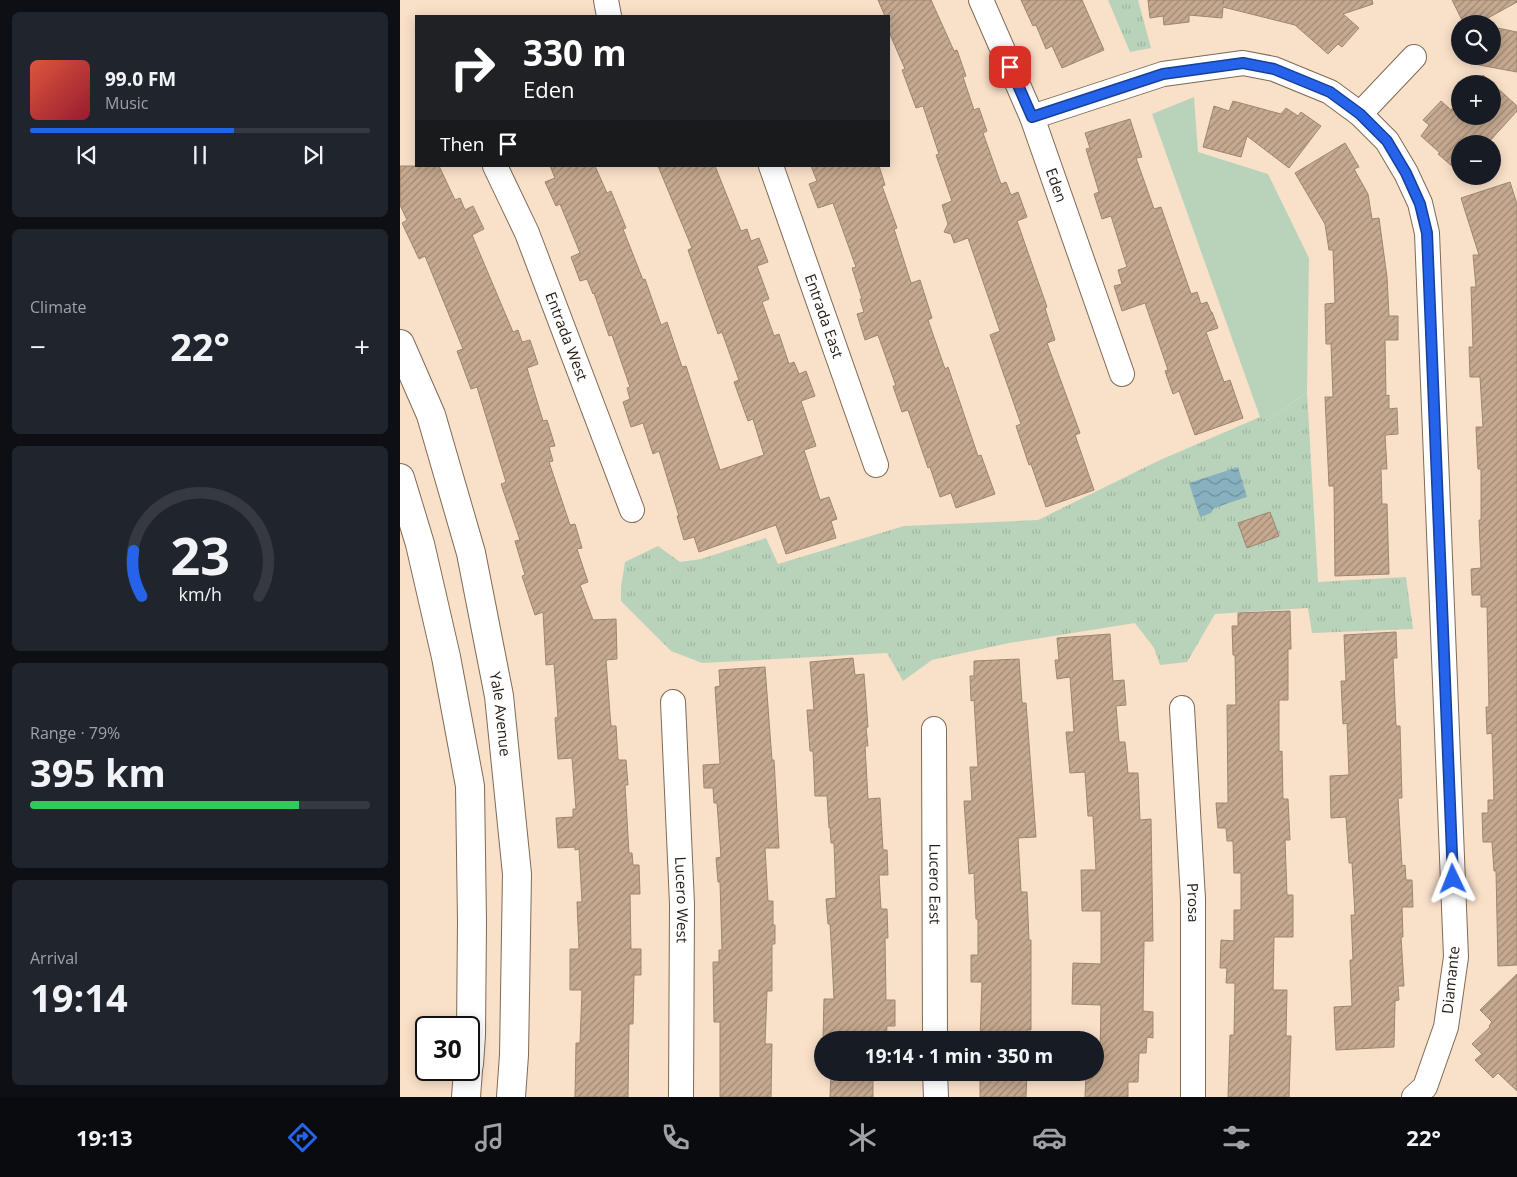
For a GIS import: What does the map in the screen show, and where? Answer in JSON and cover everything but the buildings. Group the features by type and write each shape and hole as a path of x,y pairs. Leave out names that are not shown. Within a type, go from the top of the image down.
{"main road":[{"name":"Yale Avenue","path":"400,344 431,415 471,553 499,696 517,874 514,1055 511,1097"},
{"path":"400,478 420,544 446,657 470,786 471,1016"},
{"path":"466,1097 467,1081"}],"street":[{"path":"606,0 609,15"},
{"name":"Eden","path":"980,0 1032,117 1122,374"},
{"path":"1360,114 1414,57"},
{"name":"Diamante","path":"1032,117 1163,74 1243,63 1274,69 1330,92 1360,114 1387,141 1406,173 1420,204 1427,233 1456,958 1446,1027 1425,1088 1414,1097"},
{"name":"Entrada West","path":"495,167 527,233 632,510"},
{"name":"Entrada East","path":"771,167 876,465"},
{"name":"Lucero West","path":"673,702 682,904 681,1097"},
{"name":"Prosa","path":"1182,708 1193,899 1193,1097"},
{"name":"Lucero East","path":"934,729 935,1031"},
{"path":"936,1081 936,1097"}],"green space":[{"path":"1108,0 1138,0 1151,48 1130,52"},
{"path":"1194,97 1198,152 1268,174 1309,258 1307,392 1269,420 1260,417 1152,114"},
{"path":"1307,392 1318,582 1406,577 1413,629 1312,633 1308,608 1215,614 1187,662 1160,665 1154,648 1135,623 1009,643 932,660 903,681 887,653 702,663 671,651 621,601 625,562 658,546 680,562 701,559 766,538 778,564 904,526 1038,520 1160,460 1260,417 1269,420"}],"water":[{"path":"1238,467 1247,497 1214,508 1211,513 1200,517 1189,483"}],"route":[{"path":"1010,67 1032,117 1163,74 1243,63 1274,69 1330,92 1360,114 1387,141 1406,173 1420,204 1427,233 1453,879"}]}
